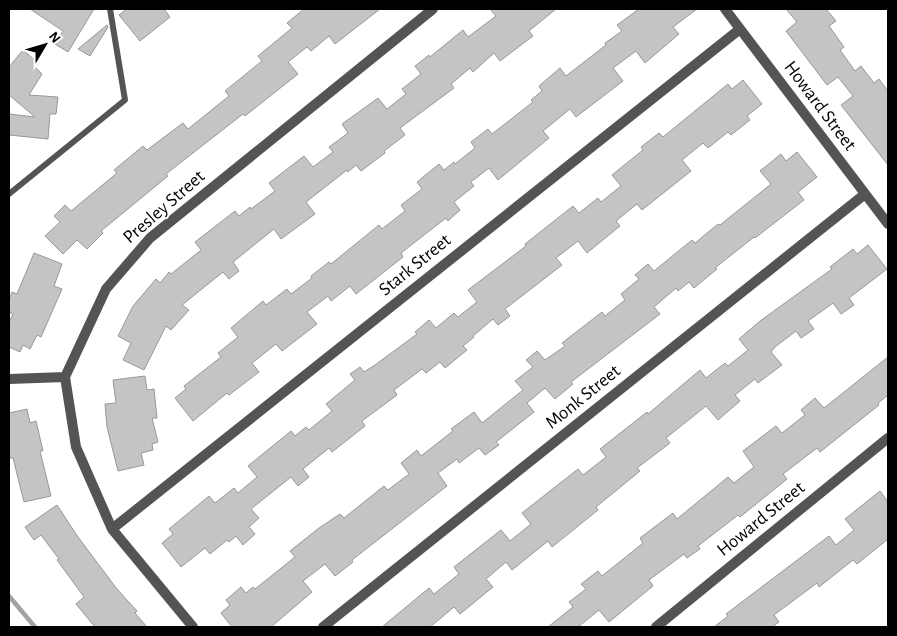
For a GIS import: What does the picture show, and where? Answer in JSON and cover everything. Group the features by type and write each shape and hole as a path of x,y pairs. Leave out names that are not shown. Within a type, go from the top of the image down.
{"street":[{"name":"Presley Street","path":"65,377 106,289 150,238 433,9"},
{"name":"Howard Street","path":"725,9 888,224"},
{"name":"Stark Street","path":"112,529 740,29"},
{"name":"Monk Street","path":"323,627 865,194"},
{"path":"9,379 65,377 76,447 112,529 193,627"},
{"name":"Howard Street","path":"656,627 888,438"}],"lane":[{"path":"9,194 125,100 110,9"}],"building":[{"path":"30,9 94,9 68,52 55,44 63,31"},
{"path":"127,9 164,9 170,17 140,41 119,15"},
{"path":"304,9 380,9 335,44 329,36 311,51 307,47 288,62 298,74 166,174 168,176 101,231 103,233 87,249 77,240 63,254 45,236 60,222 54,216 65,205 71,211 117,173 114,170 143,146 147,150 183,123 188,129 229,96 225,91 262,61 258,56 292,28 287,23"},
{"path":"490,9 556,9 529,31 533,36 500,61 494,53 473,72 470,68 451,84 454,88 400,128 405,135 384,151 385,153 361,171 356,165 348,172 347,170 306,202 315,214 281,239 274,229 233,262 239,271 229,279 223,272 182,305 189,310 171,330 166,326 144,370 123,360 131,343 118,336 133,306 156,279 160,283 169,272 171,274 201,250 195,242 235,211 239,216 275,191 269,183 304,156 313,167 333,152 329,147 348,133 342,124 378,98 387,109 406,94 402,89 421,74 415,66 429,55 430,57 463,30 468,37 496,16"},
{"path":"639,9 697,9 673,27 679,34 645,63 636,51 613,68 623,81 576,117 570,109 543,131 549,138 498,180 489,168 471,182 474,186 454,202 460,210 448,221 446,218 401,253 403,257 356,294 350,286 331,301 328,296 307,312 317,324 282,351 276,344 252,363 259,372 229,395 227,393 193,421 175,398 186,389 184,386 221,357 218,353 238,337 231,328 263,301 266,305 287,289 291,294 312,278 311,276 329,262 331,264 379,225 382,229 405,211 401,205 422,189 417,182 439,164 444,170 454,162 455,164 475,148 471,142 488,129 492,134 533,102 531,100 542,91 539,86 560,68 566,76 606,45 605,43 622,31 617,25"},
{"path":"786,9 826,9 836,21 829,26 844,47 840,50 855,71 861,66 874,83 879,79 888,91 888,165 841,105 853,96 838,77 827,85 786,31 797,22"},
{"path":"107,25 108,27 90,56 78,49"},
{"path":"23,50 38,63 35,67 42,74 29,95 58,97 56,114 50,114 48,139 9,135 9,114 35,117 9,95 9,67"},
{"path":"743,80 762,104 747,116 750,120 731,135 728,132 708,148 703,143 682,160 691,171 642,210 637,204 616,221 620,226 587,253 578,241 556,258 562,265 505,309 510,316 498,325 493,319 463,346 467,350 445,368 440,362 426,373 422,369 394,390 397,395 362,421 365,426 332,452 329,448 303,469 309,477 298,486 291,477 251,509 259,518 249,527 255,534 243,545 236,536 229,542 227,540 210,554 205,548 181,567 162,543 173,534 169,529 209,496 215,503 234,488 238,493 257,477 248,466 291,431 295,436 306,427 309,430 332,411 326,404 355,380 350,374 360,367 364,372 375,365 417,334 415,332 429,320 436,328 454,313 458,317 477,302 468,290 526,246 525,244 573,206 579,213 598,198 601,202 621,186 612,175 643,150 641,147 659,133 663,137 728,84 732,89"},
{"path":"797,152 817,177 798,192 804,200 715,268 717,269 694,288 689,282 678,291 676,288 654,307 660,314 571,382 573,384 555,399 545,388 527,403 534,412 496,442 499,445 485,455 479,448 459,463 457,459 438,473 447,486 352,560 353,562 335,576 325,564 303,581 312,592 271,627 232,627 221,613 230,605 226,600 241,587 246,593 253,587 255,589 295,557 290,551 319,528 340,514 344,518 384,486 388,490 409,474 401,463 417,450 421,456 453,431 451,429 474,412 482,423 523,390 515,381 533,367 526,360 537,351 545,360 565,346 562,343 602,312 605,316 625,300 621,294 639,279 635,275 648,264 654,271 692,240 695,243 718,224 720,225 771,184 760,171 781,154 786,161"},
{"path":"868,245 887,269 849,298 854,305 841,314 833,303 808,321 814,329 801,338 796,331 775,347 771,352 782,365 758,383 755,379 735,395 740,401 718,420 706,406 666,438 670,443 637,468 640,471 596,507 598,510 552,547 548,541 512,570 506,562 486,579 493,587 460,614 454,607 430,627 382,627 429,588 434,594 459,574 454,567 501,530 510,541 531,524 522,513 578,469 583,475 606,457 600,449 647,412 648,414 700,370 706,378 725,363 728,366 748,350 739,339 760,321 832,269 830,267 853,249 857,254"},
{"path":"34,253 62,264 54,286 62,289 41,337 37,335 30,349 23,345 20,352 9,347 9,323 13,314 9,312 9,300 12,292 17,294"},
{"path":"888,357 888,395 878,403 879,405 820,452 817,448 783,474 787,479 740,517 738,515 698,546 700,549 687,558 684,554 649,580 653,586 609,622 599,610 578,627 548,627 573,607 569,602 586,589 581,584 598,571 602,576 643,543 640,538 673,513 677,519 728,477 734,483 754,467 743,451 776,426 782,433 805,415 801,410 815,398 824,408"},
{"path":"145,376 147,390 154,389 157,418 152,418 158,442 152,444 153,450 141,453 144,465 118,471 107,427 105,404 116,403 113,380"},
{"path":"27,409 30,423 36,421 43,451 40,451 51,496 24,502 13,458 9,458 9,413"},
{"path":"880,491 888,502 888,539 857,564 853,560 819,587 817,583 774,615 779,622 772,627 714,627 728,616 726,614 829,536 836,545 854,530 845,519"},
{"path":"57,505 78,537 117,589 137,611 135,613 147,627 95,627 76,604 84,597 57,560 59,559 41,535 34,540 25,527"}],"waterway":[{"path":"9,596 35,627"}]}
